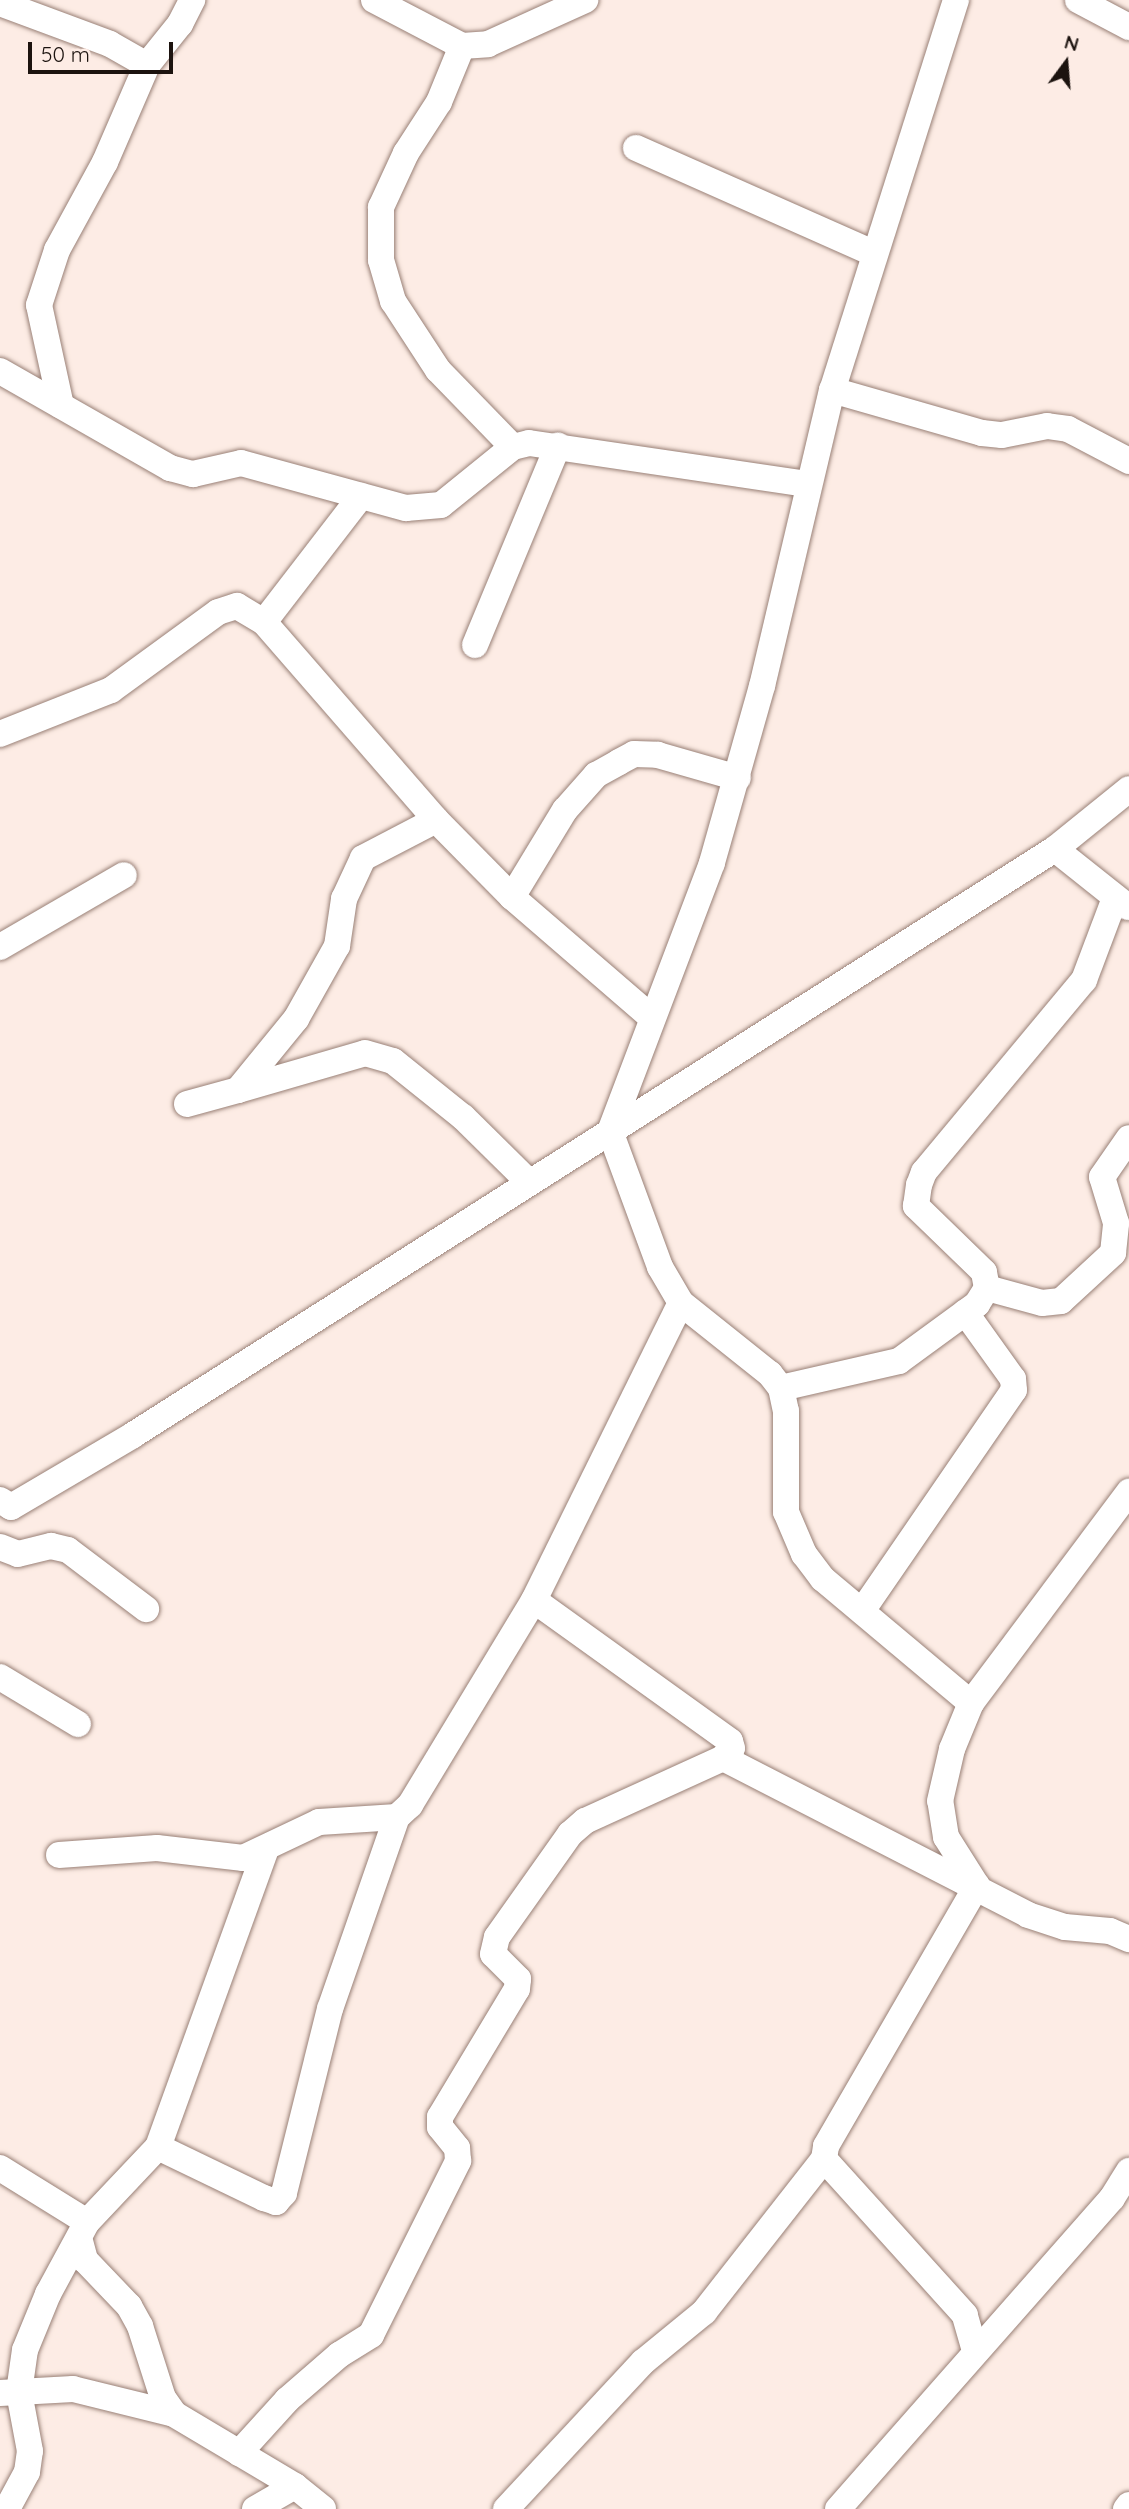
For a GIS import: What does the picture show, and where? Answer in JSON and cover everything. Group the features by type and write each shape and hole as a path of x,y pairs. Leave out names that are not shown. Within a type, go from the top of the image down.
{"street":[{"path":"61,406 39,305 57,250 105,162 147,65 180,24 192,0"},
{"path":"374,0 406,7 462,46 488,44 585,0"},
{"path":"956,0 832,390 806,484 738,778 712,863 650,1016 610,1131 660,1267 681,1303 770,1374 781,1388 786,1411 786,1512 804,1554 823,1579 971,1703"},
{"path":"1078,0 1129,27"},
{"path":"0,3 110,44 147,65"},
{"path":"462,46 439,103 406,153 381,207 381,260 393,301 438,370 513,447"},
{"path":"636,148 875,254"},
{"path":"0,371 170,468 193,474 241,463 406,508 441,505 513,447 558,446 806,484"},
{"path":"832,390 982,433 1002,435 1047,426 1068,429 1129,461"},
{"path":"475,645 558,446"},
{"path":"264,622 361,496"},
{"path":"0,734 111,690 218,612 237,606 264,622 436,820 512,897 650,1016"},
{"path":"512,897 565,810 596,775 634,754 658,755 738,778"},
{"path":"4,1507 133,1435 1055,849 1129,789"},
{"path":"238,1090 296,1019 337,946 344,899 363,858 436,820"},
{"path":"987,1288 984,1272 916,1206 919,1185 924,1172 1084,980 1122,903 1055,849"},
{"path":"0,947 124,875"},
{"path":"187,1104 365,1054 393,1061 463,1117 529,1182"},
{"path":"987,1288 1042,1303 1061,1301 1121,1253 1116,1223 1102,1177 1129,1138"},
{"path":"781,1388 899,1361 965,1312 987,1288"},
{"path":"158,2147 264,2198 276,2202 284,2193 330,2009 397,1816 410,1805 534,1601 681,1303"},
{"path":"862,1611 1014,1390 1013,1379 965,1312"},
{"path":"977,1886 946,1837 940,1801 952,1749 971,1703 1129,1492"},
{"path":"0,1547 18,1554 51,1546 68,1550 146,1609"},
{"path":"239,2453 288,2400 340,2355 371,2335 458,2161 457,2148 440,2127 440,2117 517,1989 518,1979 493,1954 496,1937 570,1834 585,1821 723,1758 732,1748 730,1741 534,1601"},
{"path":"0,1677 78,1724"},
{"path":"723,1758 977,1886 1028,1915 1065,1927 1110,1931 1129,1939"},
{"path":"59,1855 157,1848 243,1858 319,1822 397,1816"},
{"path":"7,2509 27,2472 30,2451 10,2392 25,2350 48,2294 84,2231 158,2147 265,1849"},
{"path":"506,2509 643,2362 704,2312 824,2159 826,2146 977,1886"},
{"path":"824,2159 965,2315 975,2351"},
{"path":"0,2168 84,2231"},
{"path":"838,2509 1112,2198 1129,2171"},
{"path":"84,2231 85,2260 129,2306 140,2326 163,2398 174,2414"},
{"path":"10,2392 73,2389 174,2414 295,2486 323,2509"},
{"path":"255,2509 295,2486"}]}
